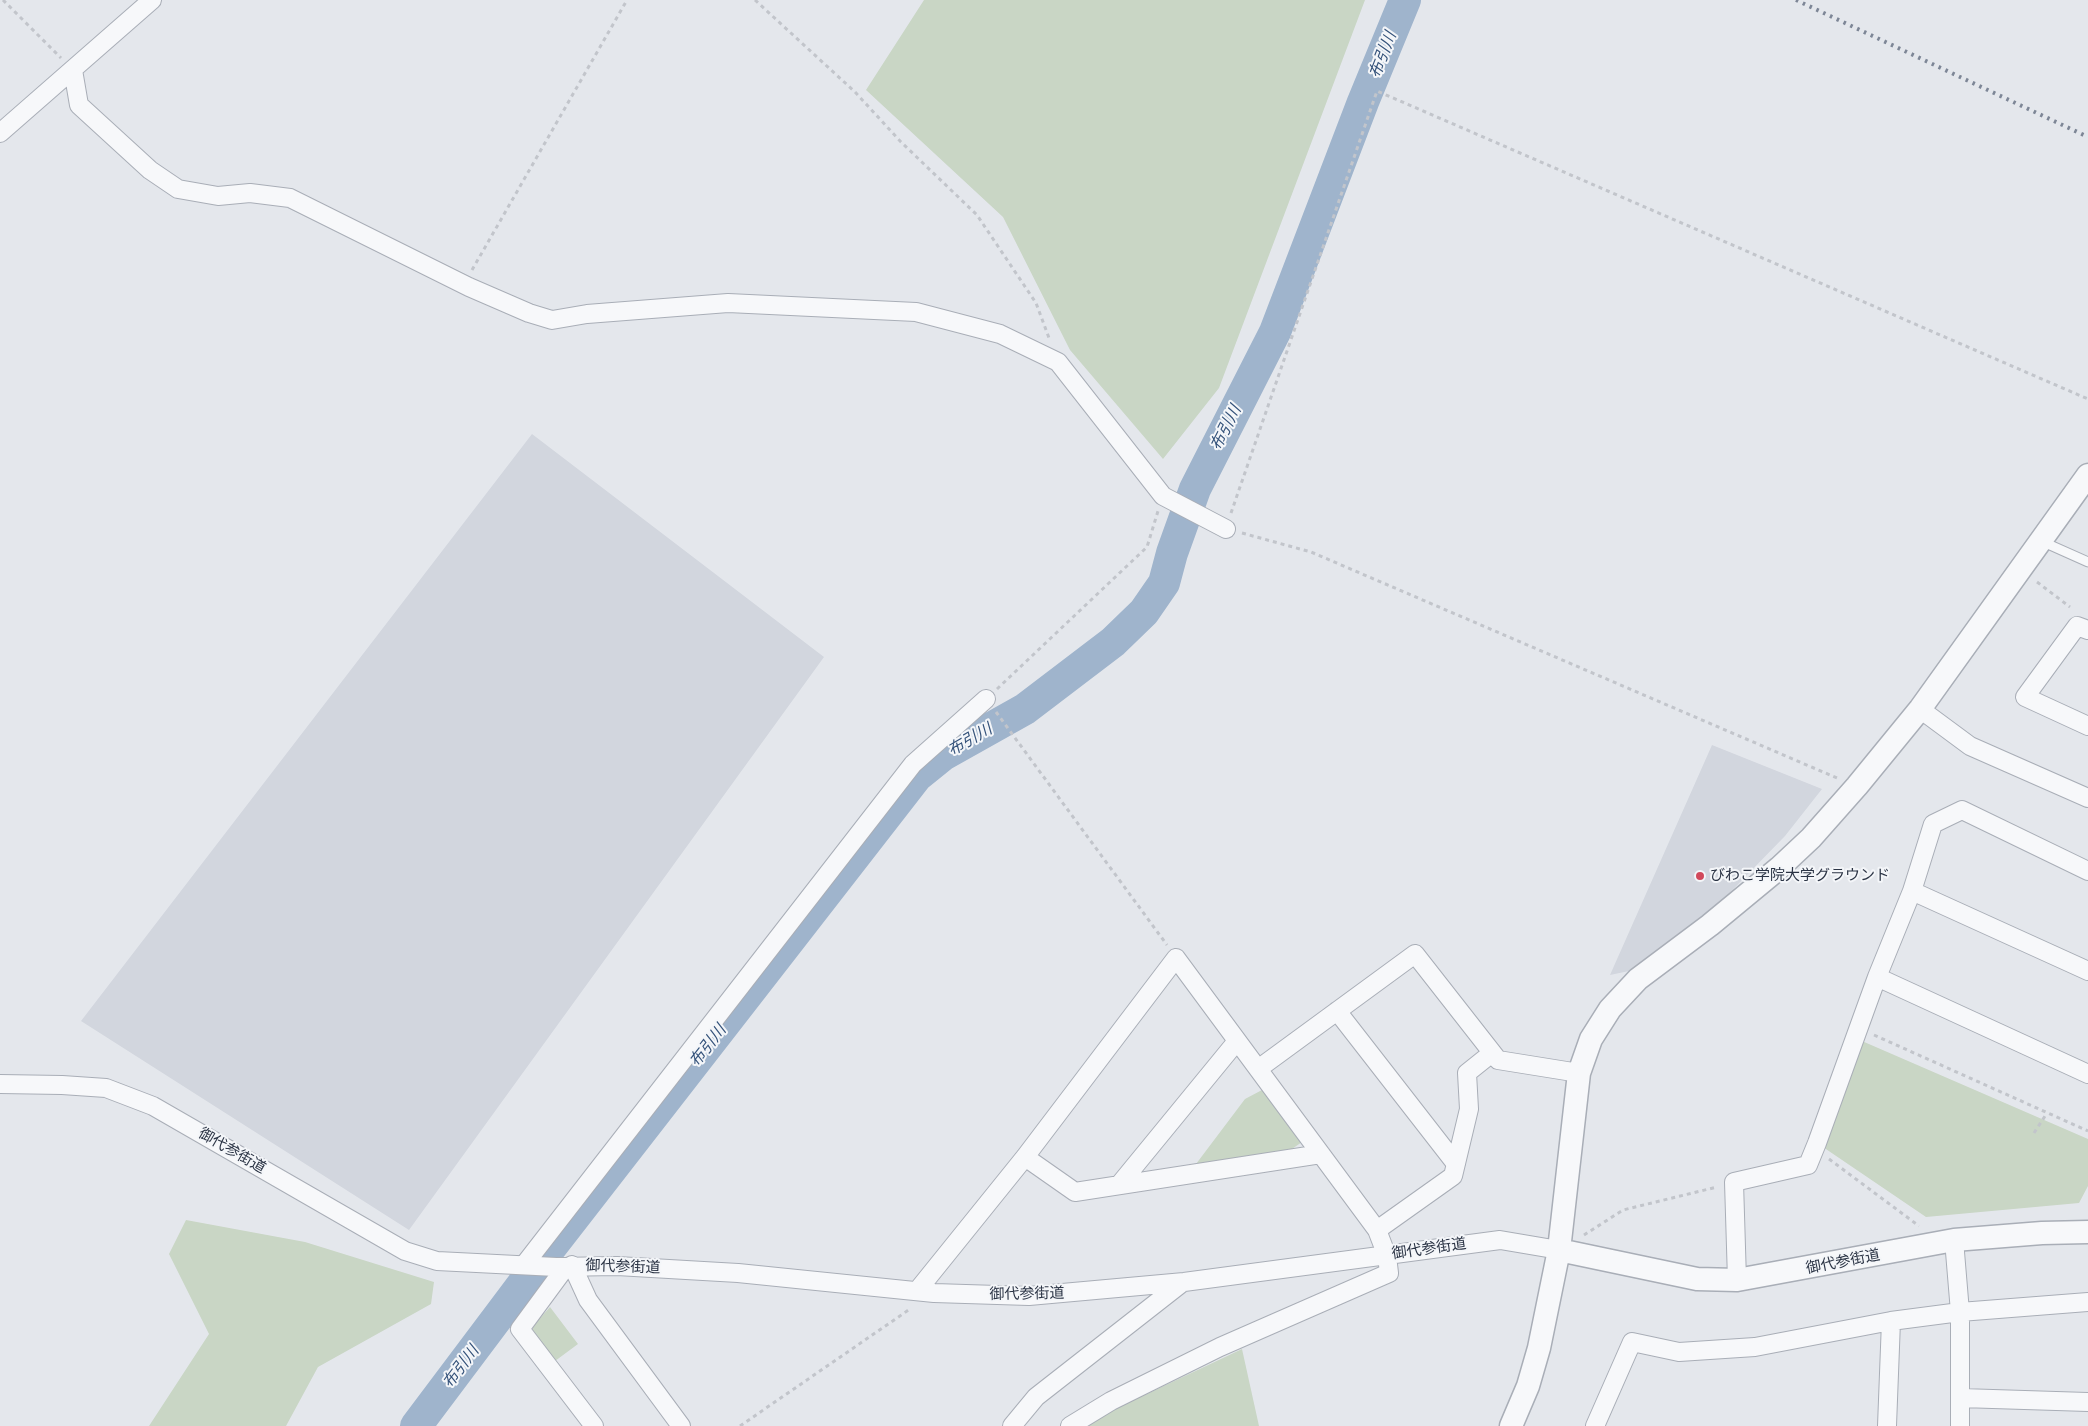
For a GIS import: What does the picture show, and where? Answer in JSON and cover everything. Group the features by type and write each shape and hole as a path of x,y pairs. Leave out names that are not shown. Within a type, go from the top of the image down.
{"street":[{"path":"0,133 152,0"},
{"path":"72,70 80,105 150,170 178,189 218,196 250,193 290,198 464,284 529,313 552,320 587,314 728,303 916,312 1000,334 1058,362 1168,498 1226,529"},
{"path":"1511,1426 1528,1386 1539,1348 1559,1250 1579,1073 1592,1039 1610,1009 1638,979 1710,925 1779,868 1811,838 1920,710 2088,475"},
{"path":"2088,630 2078,626 2025,697 2088,726"},
{"path":"528,1265 913,764 986,698"},
{"path":"1920,710 1970,746 2088,798"},
{"path":"1737,1280 1734,1182 1808,1165 1877,977 1912,891 1933,824 1962,810 2088,872"},
{"path":"1912,891 2088,972"},
{"path":"1258,1069 1415,954 1498,1060 1579,1073"},
{"path":"925,1292 1176,958 1377,1230 1387,1256 1389,1273 1220,1347 1111,1401 1070,1426"},
{"path":"1877,977 2088,1074"},
{"path":"1337,1011 1456,1164"},
{"path":"1119,1185 1238,1041"},
{"path":"1377,1230 1453,1176 1469,1109 1467,1073 1492,1053"},
{"name":"御代参街道","path":"0,1084 62,1084 106,1088 153,1106 405,1251 437,1262 617,1266 738,1273 925,1292 1029,1296 1184,1282 1500,1240 1559,1250 1698,1279 1737,1280 1954,1240 2088,1232"},
{"path":"1025,1157 1075,1192 1321,1154"},
{"path":"1954,1240 1960,1312 1962,1398 1960,1426"},
{"path":"564,1266 562,1272 520,1329 594,1426"},
{"path":"564,1266 681,1426"},
{"path":"1012,1426 1036,1398 1184,1282"},
{"path":"1595,1426 1632,1342 1679,1352 1755,1347 1891,1321 1960,1312 2088,1302"},
{"path":"1887,1426 1891,1321"},
{"path":"1962,1398 2088,1402"}],"lane":[{"path":"2041,541 2088,562"}],"path":[{"path":"3,0 72,70"},
{"path":"464,284 627,0"},
{"path":"755,0 855,92 901,142 977,215 1036,303 1058,362"},
{"path":"1857,786 1312,552 1226,529 1377,91 2088,399"},
{"path":"1168,498 1146,547 1094,599 986,698 1176,958"},
{"path":"2037,582 2070,607"},
{"path":"1858,1028 2088,1131"},
{"path":"2034,1133 2047,1113"},
{"path":"1815,1148 1925,1231"},
{"path":"1583,1236 1623,1210 1734,1182"},
{"path":"740,1426 925,1292"}],"shaded area":[{"path":"532,434 824,657 409,1230 81,1021"},
{"name":"びわこ学院大学グラウンド","path":"1712,745 1822,789 1785,836 1707,916 1629,971 1610,975"}],"green space":[{"path":"924,0 1365,0 1219,388 1163,459 1070,350 1003,217 866,90"},
{"path":"1855,1038 2088,1139 2088,1186 2079,1203 1926,1217 1817,1143"},
{"path":"1262,1090 1302,1142 1289,1151 1196,1164 1245,1099"},
{"path":"186,1220 305,1242 434,1282 431,1304 318,1367 286,1426 149,1426 209,1334 169,1254"},
{"path":"550,1307 578,1344 551,1364 533,1339 533,1326"},
{"path":"1242,1349 1259,1426 1088,1426 1113,1410"}],"waterway":[{"name":"布引川","path":"416,1426 534,1269 917,776 943,755 1025,709 1113,642 1144,612 1164,583 1172,553 1195,489 1275,332 1363,102 1405,0"}],"railway":[{"path":"1796,0 2088,137"}],"place":[{"name":"びわこ学院大学グラウンド","path":"1700,876"}]}
